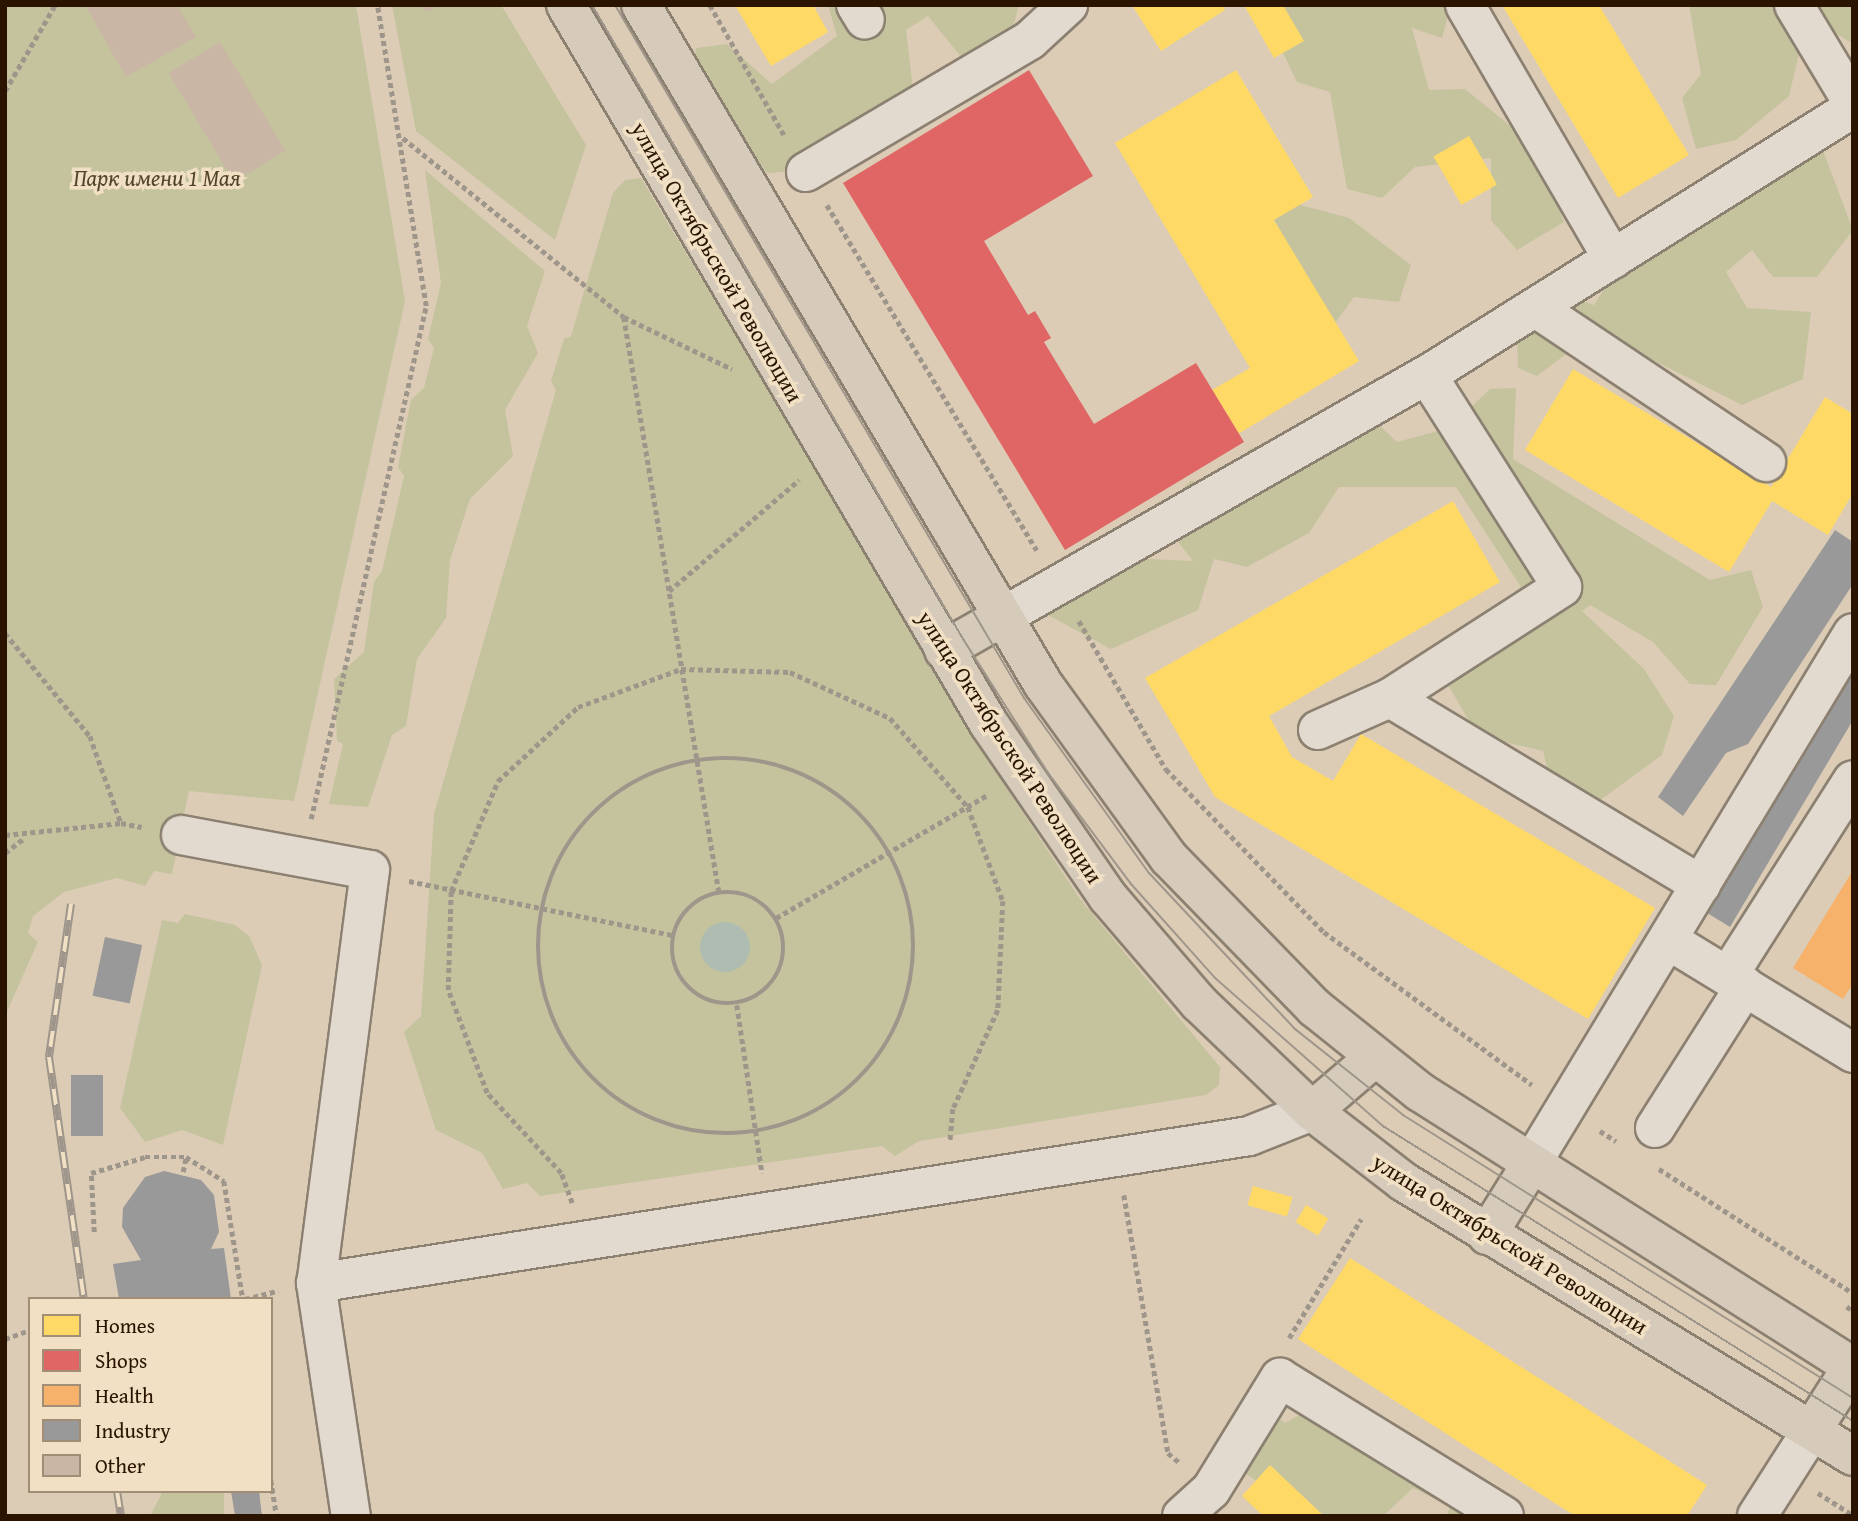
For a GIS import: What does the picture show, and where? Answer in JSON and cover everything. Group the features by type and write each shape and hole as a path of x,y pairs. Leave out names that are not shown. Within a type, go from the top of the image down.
{"main road":[{"name":"улица Октябрьской Революции","path":"566,5 944,650 1108,897 1199,1003 1312,1111 1487,1235 1853,1455"},
{"path":"641,5 1002,617 1093,759 1169,858 1246,943 1374,1058 1530,1166 1852,1367 1812,1430"},
{"path":"944,650 1002,617"},
{"path":"1312,1111 1374,1058"},
{"path":"1487,1235 1530,1166"}],"street":[{"path":"806,172 1030,40 1068,5"},
{"path":"1465,5 1613,259"},
{"path":"1002,617 1427,375 1853,106 1794,5"},
{"path":"1536,308 1766,462"},
{"path":"1318,730 1390,698 1562,587 1427,375"},
{"path":"1530,1166 1853,633"},
{"path":"1390,698 1701,885"},
{"path":"1655,1128 1736,981 1853,780"},
{"path":"181,835 370,870 316,1283 351,1516"},
{"path":"1668,940 1853,1053"},
{"path":"316,1283 1249,1136 1312,1111"},
{"path":"1182,1516 1211,1490 1280,1378 1504,1516"},
{"path":"1757,1516 1812,1430"}],"path":[{"path":"5,91 55,5"},
{"path":"302,858 426,306 402,137 377,5"},
{"path":"709,5 806,172 1175,779 1324,932 1566,1110 1619,1143"},
{"path":"402,137 624,317 742,374"},
{"path":"624,317 719,892"},
{"path":"669,591 802,477"},
{"path":"5,633 90,736 121,823"},
{"path":"585,1240 561,1173 487,1093 448,990 451,891 498,781 578,707 681,669 790,672 890,718 968,807 1003,901 998,1010 953,1110 946,1183"},
{"path":"696,758 770,761 837,792 892,856 914,916 911,990 880,1057 825,1108 756,1134 681,1131 614,1101 563,1046 538,977 541,908 571,835 626,784 696,758"},
{"path":"776,918 892,856 990,793"},
{"path":"5,835 25,837 121,823 181,835"},
{"path":"5,853 25,837"},
{"path":"370,870 451,891 672,935"},
{"path":"719,892 761,902 776,918 783,961 766,989 737,1004 715,1004 679,978 672,935 690,908 719,892"},
{"path":"737,1004 756,1134"},
{"path":"1118,1156 1168,1453 1211,1490"},
{"path":"94,1232 90,1173 145,1157 186,1157 223,1181 243,1297"},
{"path":"183,1172 186,1157"},
{"path":"1654,1166 1853,1293"},
{"path":"1280,1378 1283,1349 1361,1219"},
{"path":"1847,1310 1853,1302"},
{"path":"5,1339 28,1331"},
{"path":"273,1492 277,1516"}],"green space":[{"name":"Парк имени 1 Мая","path":"5,5 356,5 405,301 294,801 189,791 172,874 154,871 145,886 117,878 64,892 33,916 28,933 38,942 5,1016"},
{"path":"392,5 501,5 586,145 555,240 416,131"},
{"path":"828,5 1019,5 1003,65 979,79 928,16 906,30 914,97 838,168 767,173 693,77 696,48 727,44 772,84 837,36"},
{"path":"1260,5 1451,5 1442,38 1412,28 1429,90 1465,89 1535,146 1564,222 1517,250 1491,220 1491,158 1415,167 1382,198 1347,189 1330,92 1297,82"},
{"path":"1689,5 1802,5 1808,15 1789,96 1736,140 1696,149 1682,98 1701,74"},
{"path":"1811,5 1853,5 1853,44 1824,26"},
{"path":"1821,145 1853,230 1817,277 1773,277 1752,250 1726,272 1747,308 1811,312 1803,379 1742,405 1653,360 1612,381 1570,351 1537,376 1518,368 1517,335 1571,298 1594,305 1613,275"},
{"path":"425,170 545,271 527,326 538,353 505,410 513,456 470,499 450,560 446,618 417,659 406,726 392,735 368,807 329,804 343,744 337,741 334,679 364,652 374,582 382,571 404,476 398,467 411,400 424,388 434,348 428,339 441,283"},
{"path":"641,178 1013,798 1080,899 1220,1067 1219,1085 1206,1095 919,1141 895,1156 882,1146 540,1196 527,1183 503,1189 482,1153 436,1130 404,1032 421,1016 434,814 556,390 551,381 564,339 571,336 613,193 625,180"},
{"path":"1278,199 1349,218 1411,265 1399,302 1354,297 1330,330 1251,217"},
{"path":"1516,388 1513,459 1710,580 1751,570 1763,607 1716,685 1690,684 1653,642 1590,605 1582,611 1644,669 1674,716 1662,755 1595,804 1551,785 1543,751 1478,736 1432,658 1521,587 1456,487 1339,487 1309,533 1247,567 1214,559 1198,610 1111,649 1046,614 1042,572 1085,556 1193,561 1158,516 1190,481 1222,482 1251,448 1304,435 1350,397 1397,442 1449,428 1490,389"},
{"path":"185,914 235,925 249,936 262,965 223,1145 182,1130 145,1142 120,1108 162,920 178,923"},
{"path":"1253,1397 1285,1423 1310,1409 1530,1516 1447,1516 1450,1506 1413,1488 1383,1516 1306,1516 1245,1473 1223,1429"},
{"path":"162,1493 224,1493 224,1516 150,1516"}],"shaded area":[{"path":"725,922 742,930 750,947 742,964 725,972 708,964 700,947 708,930"}],"building: Homes":[{"path":"735,5 813,5 828,32 771,66"},
{"path":"1132,5 1223,5 1225,10 1161,51"},
{"path":"1244,5 1283,5 1304,41 1274,58"},
{"path":"1502,5 1599,5 1689,155 1618,198"},
{"path":"1236,70 1313,197 1274,220 1359,361 1238,434 1212,390 1250,368 1115,143"},
{"path":"1469,136 1497,184 1461,205 1433,156"},
{"path":"1573,369 1771,487 1825,397 1853,414 1853,493 1828,535 1772,501 1729,572 1525,450"},
{"path":"1453,501 1500,582 1269,716 1292,757 1333,781 1361,734 1655,908 1588,1019 1215,797 1145,678"},
{"path":"1253,1186 1292,1197 1287,1217 1247,1205"},
{"path":"1306,1205 1328,1218 1318,1236 1296,1222"},
{"path":"1350,1258 1707,1485 1687,1516 1575,1516 1298,1339"},
{"path":"1270,1465 1324,1516 1263,1516 1242,1496"}],"building: Shops":[{"path":"1029,70 1093,176 984,241 1028,315 1035,311 1051,338 1044,342 1094,424 1196,363 1244,442 1065,550 843,183"}],"building: Health":[{"path":"1853,870 1853,984 1843,999 1793,968"}],"building: Industry":[{"path":"1835,530 1853,542 1853,584 1748,744 1726,753 1683,816 1658,797"},
{"path":"1853,668 1853,720 1730,927 1704,911"},
{"path":"105,937 142,945 130,1004 93,996"},
{"path":"71,1075 103,1075 103,1136 71,1136"},
{"path":"164,1171 201,1180 214,1195 219,1232 211,1249 224,1248 231,1297 119,1297 113,1264 141,1260 122,1227 123,1208 145,1177"},
{"path":"231,1493 259,1493 262,1516 235,1516"}],"building: Other":[{"path":"85,5 177,5 196,37 126,77"},
{"path":"416,5 437,5 430,12"},
{"path":"220,42 285,151 234,182 169,73"}],"tram line":[{"path":"592,5 963,639 1048,773 1131,884 1215,978 1383,1126 1853,1421"},
{"path":"615,5 1024,698 1149,873 1295,1029 1403,1115 1853,1398"}],"railway":[{"path":"71,904 49,1057 84,1297"},
{"path":"117,1493 121,1516"}]}
